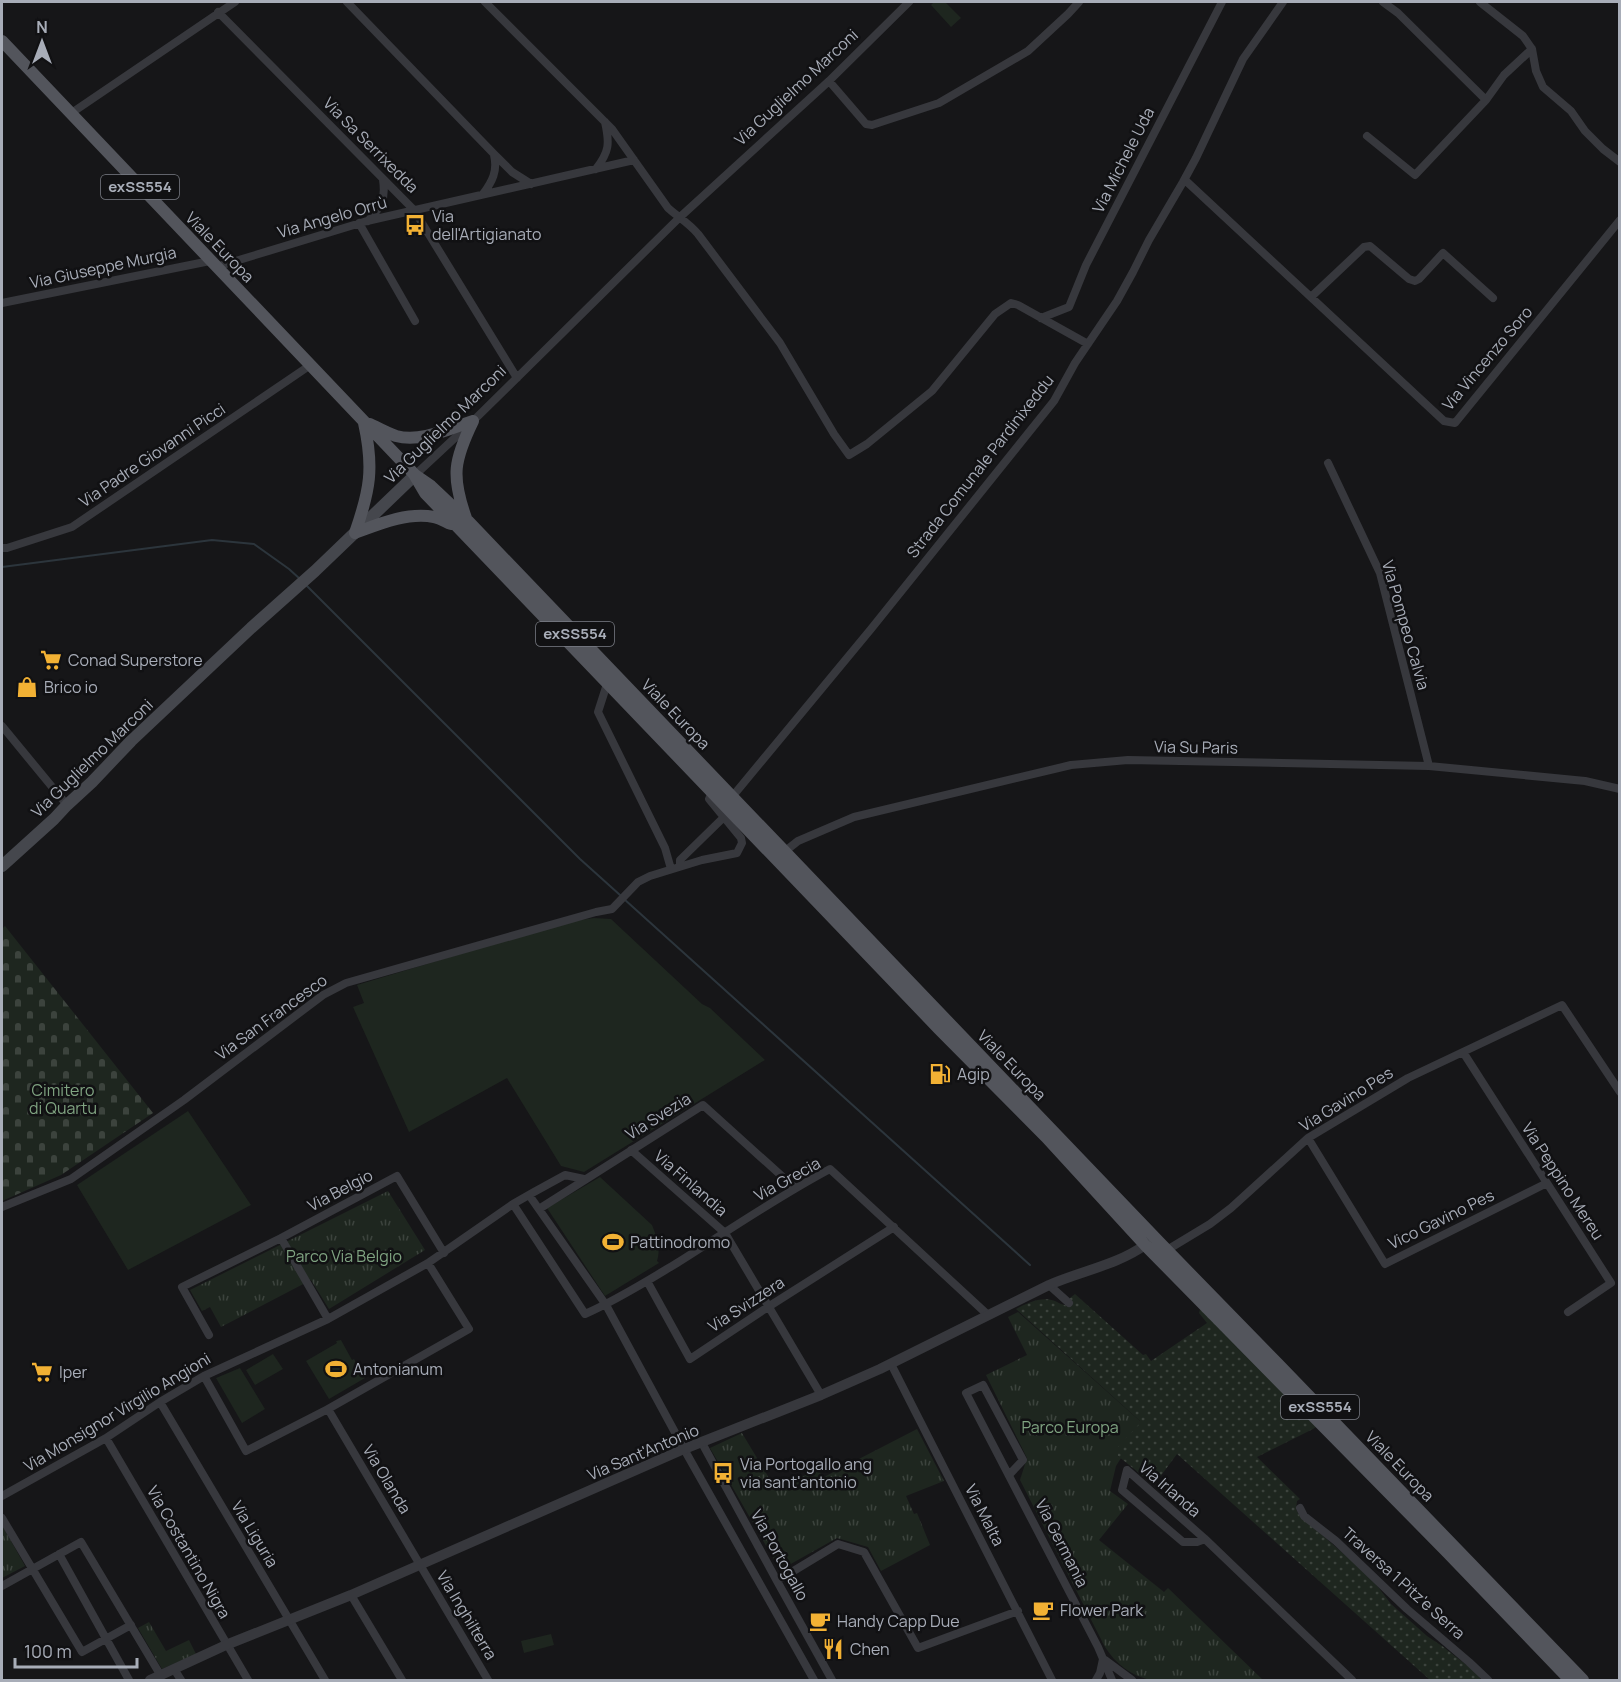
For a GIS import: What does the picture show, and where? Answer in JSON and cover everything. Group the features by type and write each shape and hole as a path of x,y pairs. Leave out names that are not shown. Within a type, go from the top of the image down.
{"main road":[{"path":"2,30 11,51"},
{"name":"Viale Europa","path":"2,41 415,475 425,493 462,524 732,797 1583,1680"},
{"path":"363,422 396,436 408,438 440,432 473,420"},
{"path":"355,533 400,518 418,516 435,517 462,524 456,476 461,446 473,420"},
{"path":"355,533 367,497 370,479 368,440 363,422"},
{"name":"Via Guglielmo Marconi","path":"2,867 92,782 131,741 415,475"},
{"name":"Viale Europa","path":"462,524 607,684 1046,1137 1145,1245 1448,1552 1570,1680"}],"street":[{"path":"70,114 235,2"},
{"path":"347,2 494,154 512,171 531,183"},
{"path":"485,2 612,129 668,208 694,229 780,343 849,455 867,444 932,391 995,314 1011,303 1088,344"},
{"name":"Via Guglielmo Marconi","path":"415,475 679,218 829,81 909,2"},
{"path":"829,81 866,124 872,125 939,103 1028,51 1079,2"},
{"name":"Via Michele Uda","path":"1041,318 1069,307 1086,265 1222,2"},
{"name":"Strada Comunale Pardinixeddu","path":"732,797 871,629 1054,401 1117,301 1149,240 1185,180 1243,59 1283,2"},
{"path":"1383,2 1398,13 1486,100"},
{"path":"1480,2 1523,36 1532,50 1536,71 1544,87 1571,111 1603,149 1620,162"},
{"name":"Via Sa Serrixedda","path":"218,12 414,210 517,378"},
{"path":"1367,136 1415,175 1486,100 1504,75 1532,50"},
{"path":"596,169 608,150 609,141 605,122"},
{"path":"483,194 494,178 496,170 494,154"},
{"name":"Via Angelo Orrù","path":"213,264 363,222 634,160"},
{"path":"383,179 381,207 363,222 416,321"},
{"name":"Via Vincenzo Soro","path":"1185,180 1444,421 1455,423 1620,220"},
{"name":"Via Vincenzo Soro","path":"1311,297 1364,247 1370,246 1409,279 1415,281 1443,253 1493,298"},
{"name":"Via Giuseppe Murgia","path":"2,303 213,264"},
{"name":"Via Padre Giovanni Picci","path":"2,548 72,527 309,366"},
{"name":"Via Pompeo Calvia","path":"1328,463 1380,573 1429,766"},
{"path":"607,684 598,712 665,849 671,869"},
{"path":"2,726 67,806"},
{"name":"Via Su Paris","path":"784,852 798,841 854,818 1071,765 1128,760 1429,766 1585,781 1620,789"},
{"name":"Via San Francesco","path":"2,1207 71,1179 184,1100 323,995 346,983 612,909 638,882 680,866 737,853 742,843 741,838 709,799 712,792"},
{"path":"680,866 680,860 723,818"},
{"name":"Via Gavino Pes","path":"1167,1250 1232,1208 1308,1138 1408,1078 1562,1005 1620,1092"},
{"name":"Via Peppino Mereu","path":"1463,1052 1611,1283 1568,1312"},
{"name":"Via Svezia","path":"539,1209 703,1104 795,1188"},
{"name":"Vico Gavino Pes","path":"1308,1138 1384,1264 1547,1183"},
{"name":"Via Finlandia","path":"631,1150 725,1233 821,1395"},
{"name":"Via Grecia","path":"606,1305 795,1188 830,1169 988,1315"},
{"name":"Via Svezia","path":"529,1195 566,1175 584,1179"},
{"name":"Via Belgio","path":"209,1335 182,1287 398,1176 444,1253"},
{"name":"Via Monsignor Virgilio Angioni","path":"2,1496 106,1438 204,1376 328,1319 428,1263 529,1195"},
{"name":"Via Portogallo","path":"529,1195 606,1305 814,1680"},
{"path":"513,1204 585,1314 606,1305"},
{"name":"Via Svizzera","path":"647,1281 690,1359 894,1227"},
{"path":"281,1238 328,1319"},
{"name":"Via Sant'Antonio","path":"150,1680 226,1645 351,1595 684,1449 821,1395 891,1364 1049,1285 1071,1275 1111,1263 1145,1245"},
{"path":"204,1376 246,1450 328,1409 469,1329 428,1263"},
{"path":"1049,1285 1068,1303"},
{"name":"Via Malta","path":"891,1364 1052,1680"},
{"name":"Via Germania","path":"1009,1475 1023,1460 983,1385 966,1393 1103,1658 1112,1680"},
{"name":"Via Liguria","path":"160,1402 325,1680"},
{"name":"Via Olanda","path":"328,1409 420,1564"},
{"name":"Via Costantino Nigra","path":"106,1438 248,1680"},
{"name":"Via Portogallo","path":"702,1443 832,1680"},
{"name":"Via Irlanda","path":"1205,1539 1197,1542 1183,1542 1122,1490 1127,1470 1205,1539 1352,1680"},
{"name":"Traversa 1 Pitz'e Serra","path":"1300,1508 1304,1516 1336,1540 1407,1609 1488,1680"},
{"path":"2,1518 82,1652 131,1625"},
{"path":"2,1586 81,1542 161,1676"},
{"path":"777,1581 838,1544 864,1552 918,1648 1018,1611"},
{"path":"59,1554 129,1680"},
{"name":"Via Inghilterra","path":"420,1564 488,1680"},
{"path":"351,1595 402,1680"},
{"path":"1096,1680 1103,1658"},
{"name":"Via Germania","path":"1103,1658 1132,1680"},
{"path":"174,1669 181,1680"},
{"name":"Via Irlanda","path":"1342,1671 1346,1680"}],"green space":[{"path":"934,2 945,2 961,18 951,27 931,5"},
{"path":"594,918 611,919 765,1060 584,1172 561,1166 507,1078 409,1132 353,1007 364,1003 357,985 567,922"},
{"name":"Cimitero di Quartu","path":"5,926 153,1113 61,1175 2,1201 2,929"},
{"path":"188,1111 251,1205 128,1270 77,1185"},
{"name":"Pattinodromo","path":"600,1177 652,1225 657,1238 657,1261 659,1263 605,1296 547,1208"},
{"name":"Parco Via Belgio","path":"388,1191 425,1250 329,1309 311,1280 221,1327 210,1307 202,1311 190,1290"},
{"path":"1075,1294 1143,1355 1146,1354 1151,1361 1207,1323 1199,1313 1201,1306 1319,1425 1257,1457 1300,1499 1297,1501 1296,1509 1299,1515 1360,1568 1391,1604 1427,1636 1477,1673 1481,1680 1430,1680 1177,1454 1154,1485 1118,1456 1118,1446 1140,1421 1016,1309 1045,1299 1069,1306 1070,1298"},
{"name":"Parco Europa","path":"1018,1312 1141,1422 1118,1447 1118,1456 1121,1458 1116,1466 1110,1491 1128,1504 1099,1540 1164,1592 1168,1588 1263,1680 1150,1680 1124,1668 1105,1647 1020,1480 1027,1458 986,1375 1027,1355 1008,1317"},
{"name":"Antonianum","path":"341,1340 365,1378 329,1399 306,1361"},
{"path":"273,1354 283,1369 255,1385 246,1370"},
{"path":"240,1368 265,1409 242,1423 216,1378"},
{"path":"917,1429 944,1481 906,1496 914,1514 917,1513 930,1545 881,1571 868,1547 837,1538 780,1570 710,1448 742,1433 775,1488 817,1470 824,1477"},
{"path":"2,1525 25,1566 2,1578"},
{"path":"149,1622 166,1651 189,1640 196,1654 162,1669 138,1628"},
{"path":"551,1634 554,1645 524,1653 521,1641"}],"waterway":[{"path":"2,567 212,540 254,544 300,579"},
{"path":"306,585 580,859 620,895"},
{"path":"624,899 1030,1265"}],"place":[{"name":"Via dell'Artigianato","path":"415,225"},
{"name":"Conad Superstore","path":"51,660"},
{"name":"Brico io","path":"27,687"},
{"name":"Agip","path":"940,1074"},
{"name":"Pattinodromo","path":"613,1242"},
{"name":"Antonianum","path":"336,1369"},
{"name":"Iper","path":"42,1372"},
{"name":"Via Portogallo ang via sant'antonio","path":"723,1473"},
{"name":"Flower Park","path":"1043,1610"},
{"name":"Handy Capp Due","path":"820,1621"},
{"name":"Chen","path":"833,1649"}]}
